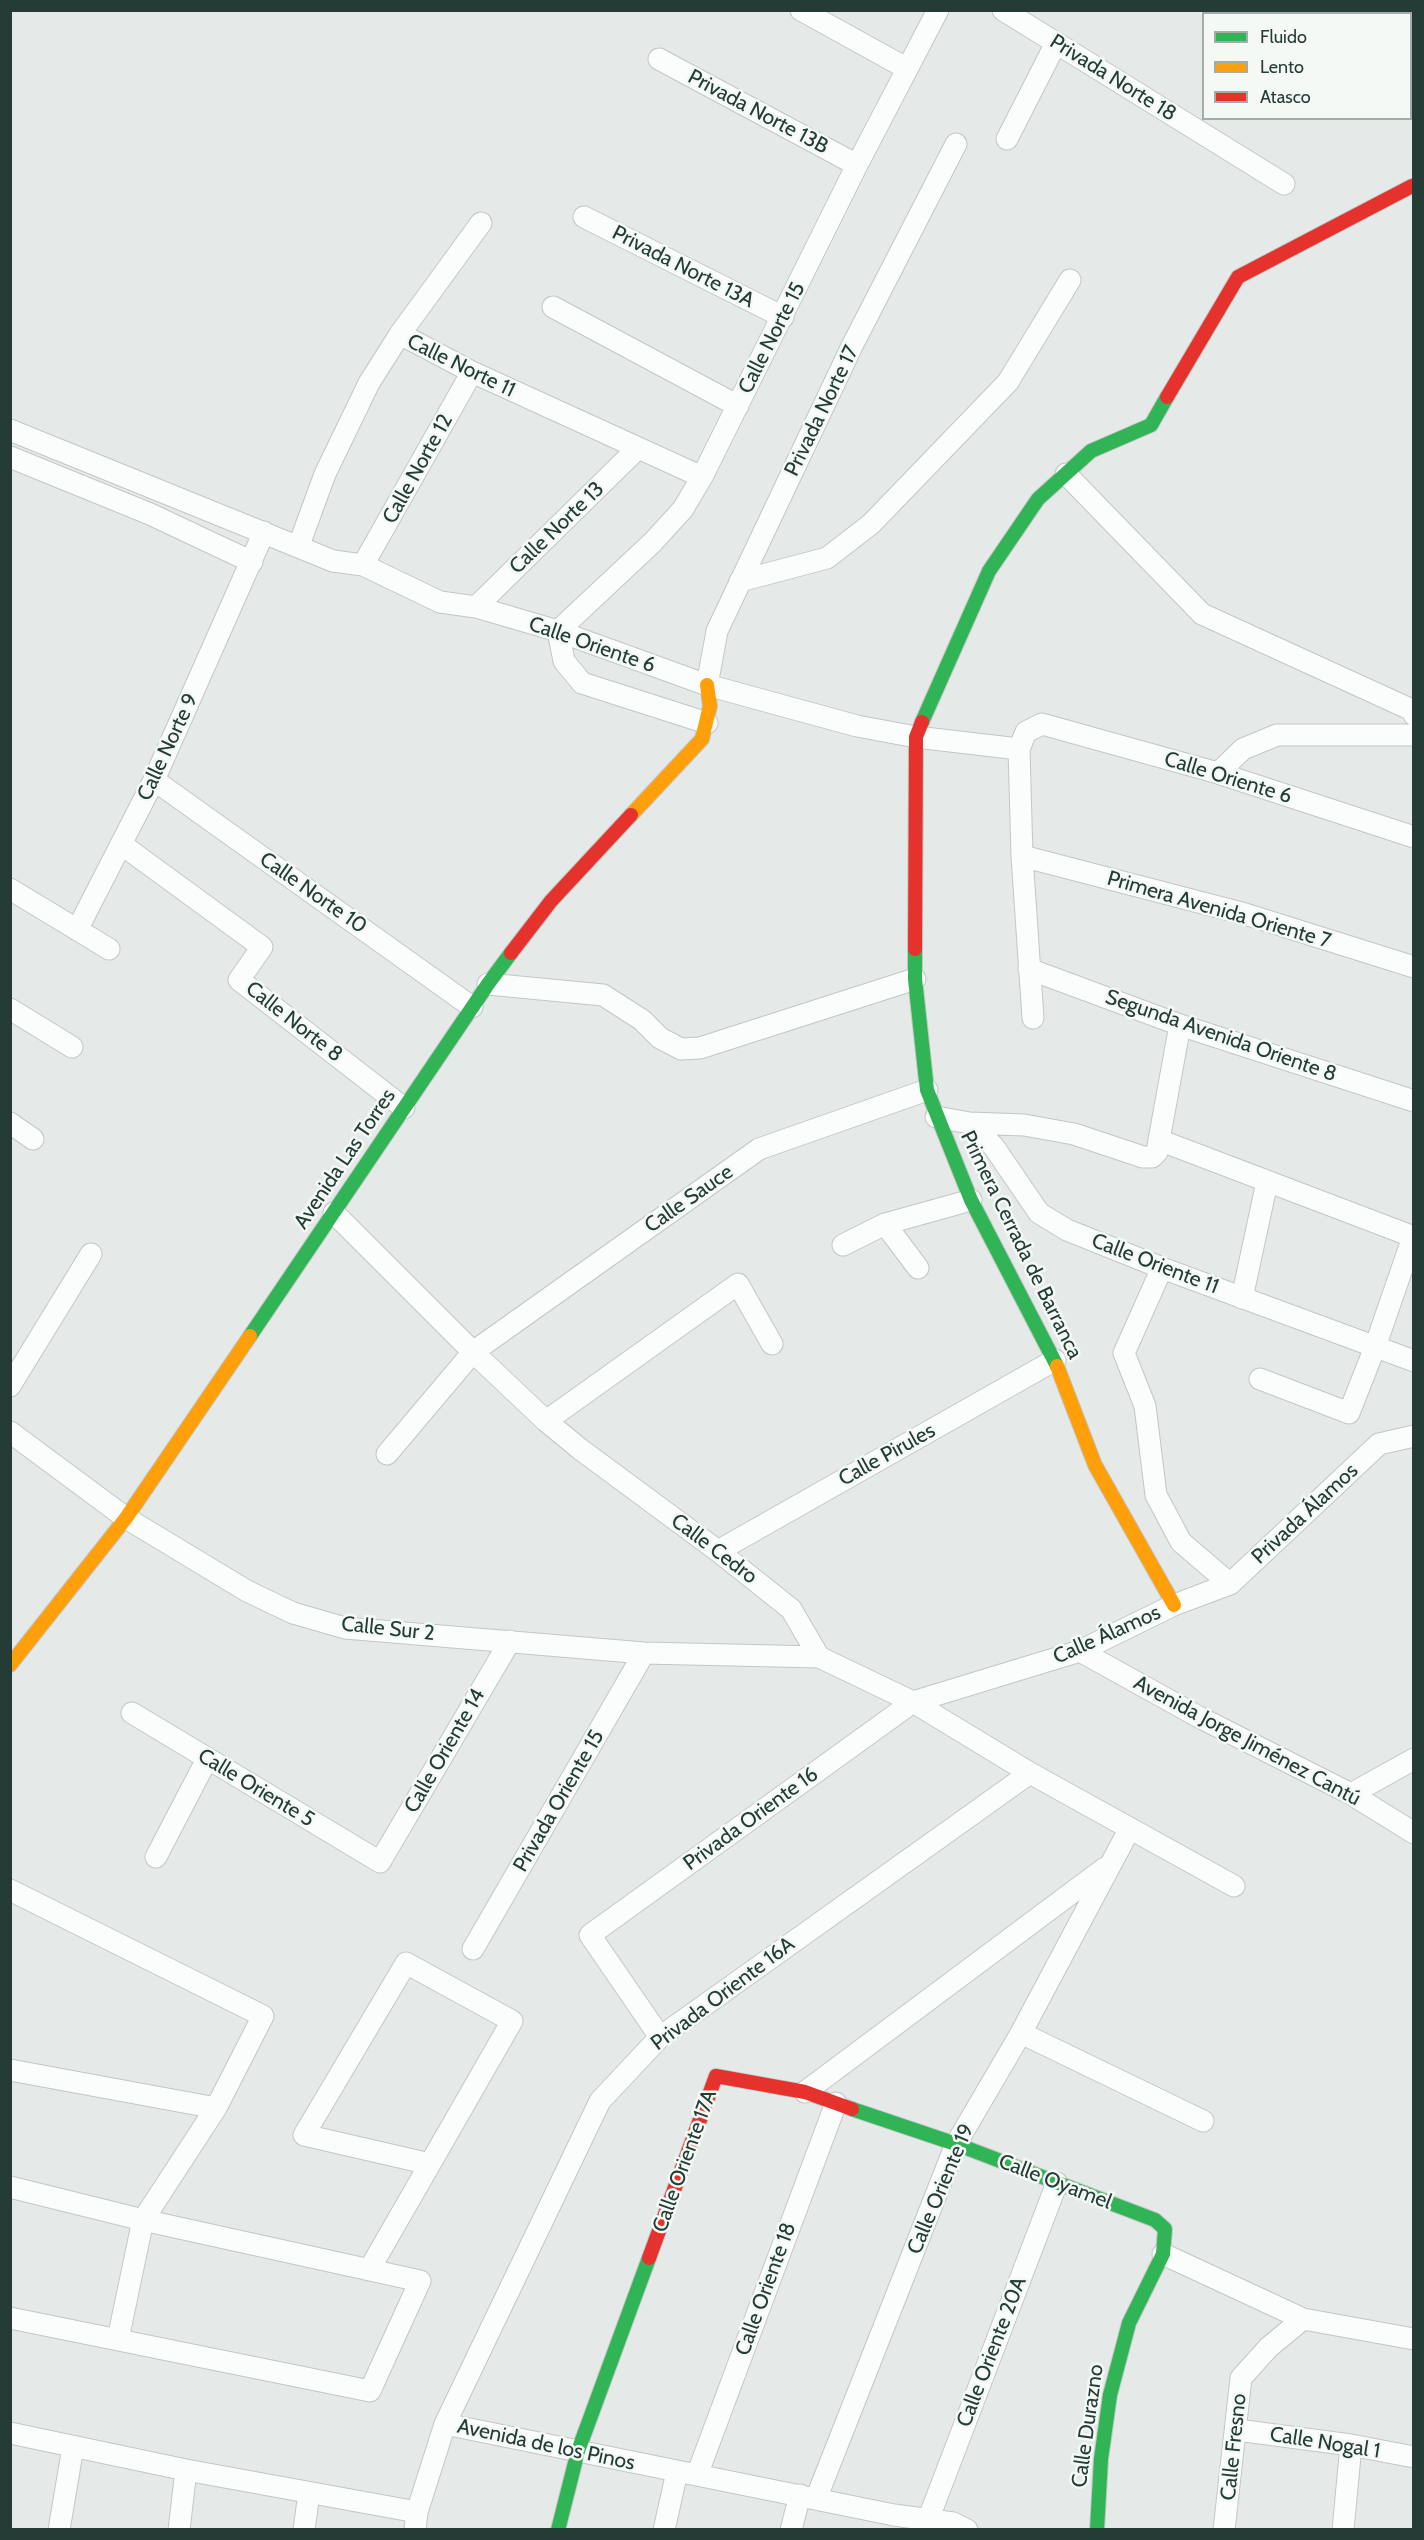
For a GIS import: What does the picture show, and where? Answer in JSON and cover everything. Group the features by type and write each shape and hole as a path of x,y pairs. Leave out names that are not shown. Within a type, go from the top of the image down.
{"street":[{"path":"801,10 906,68"},
{"name":"Calle Norte 15","path":"558,631 653,542 683,509 702,477 906,68 938,10"},
{"name":"Privada Norte 18","path":"1004,10 1284,184"},
{"path":"1007,139 1056,43"},
{"name":"Privada Norte 13B","path":"659,59 857,165"},
{"name":"Privada Norte 17","path":"707,685 717,631 740,581 852,346 956,144"},
{"path":"916,737 989,572 1038,499 1091,451 1151,425 1238,277 1412,186"},
{"name":"Privada Norte 13A","path":"584,217 783,317"},
{"path":"400,334 481,223"},
{"path":"740,581 827,558 871,524 1008,382 1070,280"},
{"path":"553,307 738,406"},
{"name":"Calle Norte 11","path":"299,545 326,474 369,383 400,334 472,372 702,477"},
{"name":"Calle Norte 12","path":"363,565 472,372"},
{"name":"Calle Oriente 6","path":"10,430 299,545 333,561 363,565 440,602 476,608 558,631 707,685 857,726 916,737 1019,749 1026,732 1042,724 1218,773 1413,837"},
{"name":"Calle Norte 13","path":"476,608 638,449"},
{"path":"10,457 150,514 252,562"},
{"path":"1066,474 1202,614 1412,710 1413,715"},
{"path":"150,514 174,505 178,496"},
{"name":"Calle Norte 9","path":"77,930 154,780 264,532"},
{"path":"558,631 564,661 582,683 707,723"},
{"name":"Avenida Las Torres","path":"10,1665 126,1518 488,984 551,902 702,740 710,706 707,685"},
{"path":"1218,773 1243,749 1277,735 1413,735"},
{"name":"Primera Cerrada de Barranca","path":"916,737 915,979 927,1090 971,1200 1055,1360 1095,1465 1174,1605"},
{"path":"1019,749 1022,856 1033,1017"},
{"name":"Calle Norte 10","path":"154,780 472,1006"},
{"name":"Calle Norte 8","path":"121,844 262,946 239,980 404,1108"},
{"name":"Primera Avenida Oriente 7","path":"1022,856 1245,914 1413,967"},
{"path":"10,889 109,949"},
{"name":"Segunda Avenida Oriente 8","path":"1029,969 1180,1024 1413,1101"},
{"path":"488,984 603,995 642,1020 660,1038 681,1048 700,1048 915,979"},
{"path":"10,1009 72,1047"},
{"path":"936,1117 970,1123 1024,1125 1074,1134 1143,1157 1152,1157 1157,1152 1180,1024"},
{"name":"Calle Sauce","path":"387,1454 473,1352 759,1149 927,1090"},
{"name":"Calle Oriente 11","path":"970,1123 994,1147 1039,1213 1067,1230 1162,1268 1413,1361"},
{"path":"10,1124 33,1138"},
{"path":"1159,1140 1413,1237 1375,1347 1349,1413 1260,1379"},
{"path":"1242,1298 1268,1182"},
{"path":"843,1245 885,1224 971,1200"},
{"name":"Calle Cedro","path":"334,1213 473,1352 546,1421 791,1609 819,1657"},
{"path":"885,1224 918,1268"},
{"path":"10,1386 91,1254"},
{"path":"1162,1268 1124,1353 1145,1406 1156,1495 1181,1542 1230,1584"},
{"path":"546,1421 738,1284 772,1344"},
{"name":"Calle Pirules","path":"718,1551 1055,1360"},
{"name":"Calle Sur 2","path":"10,1432 126,1518 247,1591 293,1613 345,1628 644,1653 819,1657"},
{"name":"Privada Álamos","path":"1230,1584 1379,1444 1413,1436"},
{"name":"Calle Álamos","path":"913,1702 1080,1651 1174,1605 1230,1584"},
{"name":"Calle Oriente 14","path":"380,1862 510,1641"},
{"name":"Avenida Jorge Jiménez Cantú","path":"1080,1651 1199,1717 1351,1794 1413,1833"},
{"name":"Privada Oriente 15","path":"473,1949 644,1653"},
{"path":"819,1657 913,1702 1030,1773 1234,1886"},
{"name":"Privada Oriente 16","path":"660,2037 590,1935 913,1702"},
{"name":"Calle Oriente 5","path":"132,1713 380,1862"},
{"path":"156,1857 207,1759"},
{"path":"1351,1794 1413,1759"},
{"name":"Privada Oriente 16A","path":"445,2424 600,2101 660,2037 1030,1773"},
{"name":"Calle Oriente 19","path":"791,2529 808,2497 956,2144 1021,2033 1109,1865 1130,1830"},
{"path":"805,2092 1109,1865"},
{"path":"10,1890 263,2016 216,2108 143,2220 118,2339"},
{"path":"369,2270 430,2164 512,2021 406,1963 304,2135 430,2164"},
{"path":"1021,2033 1203,2121"},
{"path":"10,2070 216,2108"},
{"name":"Calle Oriente 17A","path":"578,2451 716,2076 805,2092"},
{"name":"Calle Oyamel","path":"805,2092 956,2144 1155,2220 1165,2229"},
{"name":"Calle Oriente 18","path":"664,2529 836,2103"},
{"name":"Calle Oriente 20A","path":"928,2520 1057,2183"},
{"path":"10,2187 143,2220 420,2281 370,2391 10,2318"},
{"name":"Calle Durazno","path":"1097,2529 1101,2459 1110,2395 1129,2323 1163,2254 1165,2229"},
{"path":"1163,2254 1303,2319 1413,2339"},
{"name":"Calle Fresno","path":"1224,2529 1237,2430 1241,2378 1269,2348 1303,2319"},
{"name":"Avenida de los Pinos","path":"10,2433 309,2493 416,2521 445,2424 808,2497 894,2522 928,2520 953,2523 967,2529"},
{"name":"Calle Nogal 1","path":"1237,2430 1351,2445 1413,2457"},
{"path":"1343,2529 1351,2445"},
{"path":"59,2529 73,2447"},
{"path":"558,2529 578,2451"},
{"path":"179,2529 186,2470"},
{"path":"304,2529 309,2493"}],"traffic: fast":[{"path":"922,722 989,571 1038,499 1091,451 1151,425 1167,397"},
{"path":"915,949 915,979 927,1090 971,1200 1057,1366"},
{"path":"250,1336 511,953"},
{"path":"852,2109 956,2144 1155,2220 1165,2229 1163,2254 1129,2323 1110,2395 1101,2459 1097,2530"},
{"path":"558,2530 578,2451 649,2258"}],"traffic: slow":[{"path":"631,815 702,739 710,706 707,685"},
{"path":"10,1665 126,1518 250,1336"},
{"path":"1057,1366 1095,1465 1174,1605"}],"traffic: jam":[{"path":"1167,397 1238,277 1412,186"},
{"path":"915,949 916,737 922,722"},
{"path":"511,953 551,901 631,815"},
{"path":"649,2258 716,2076 805,2092 852,2109"}]}
